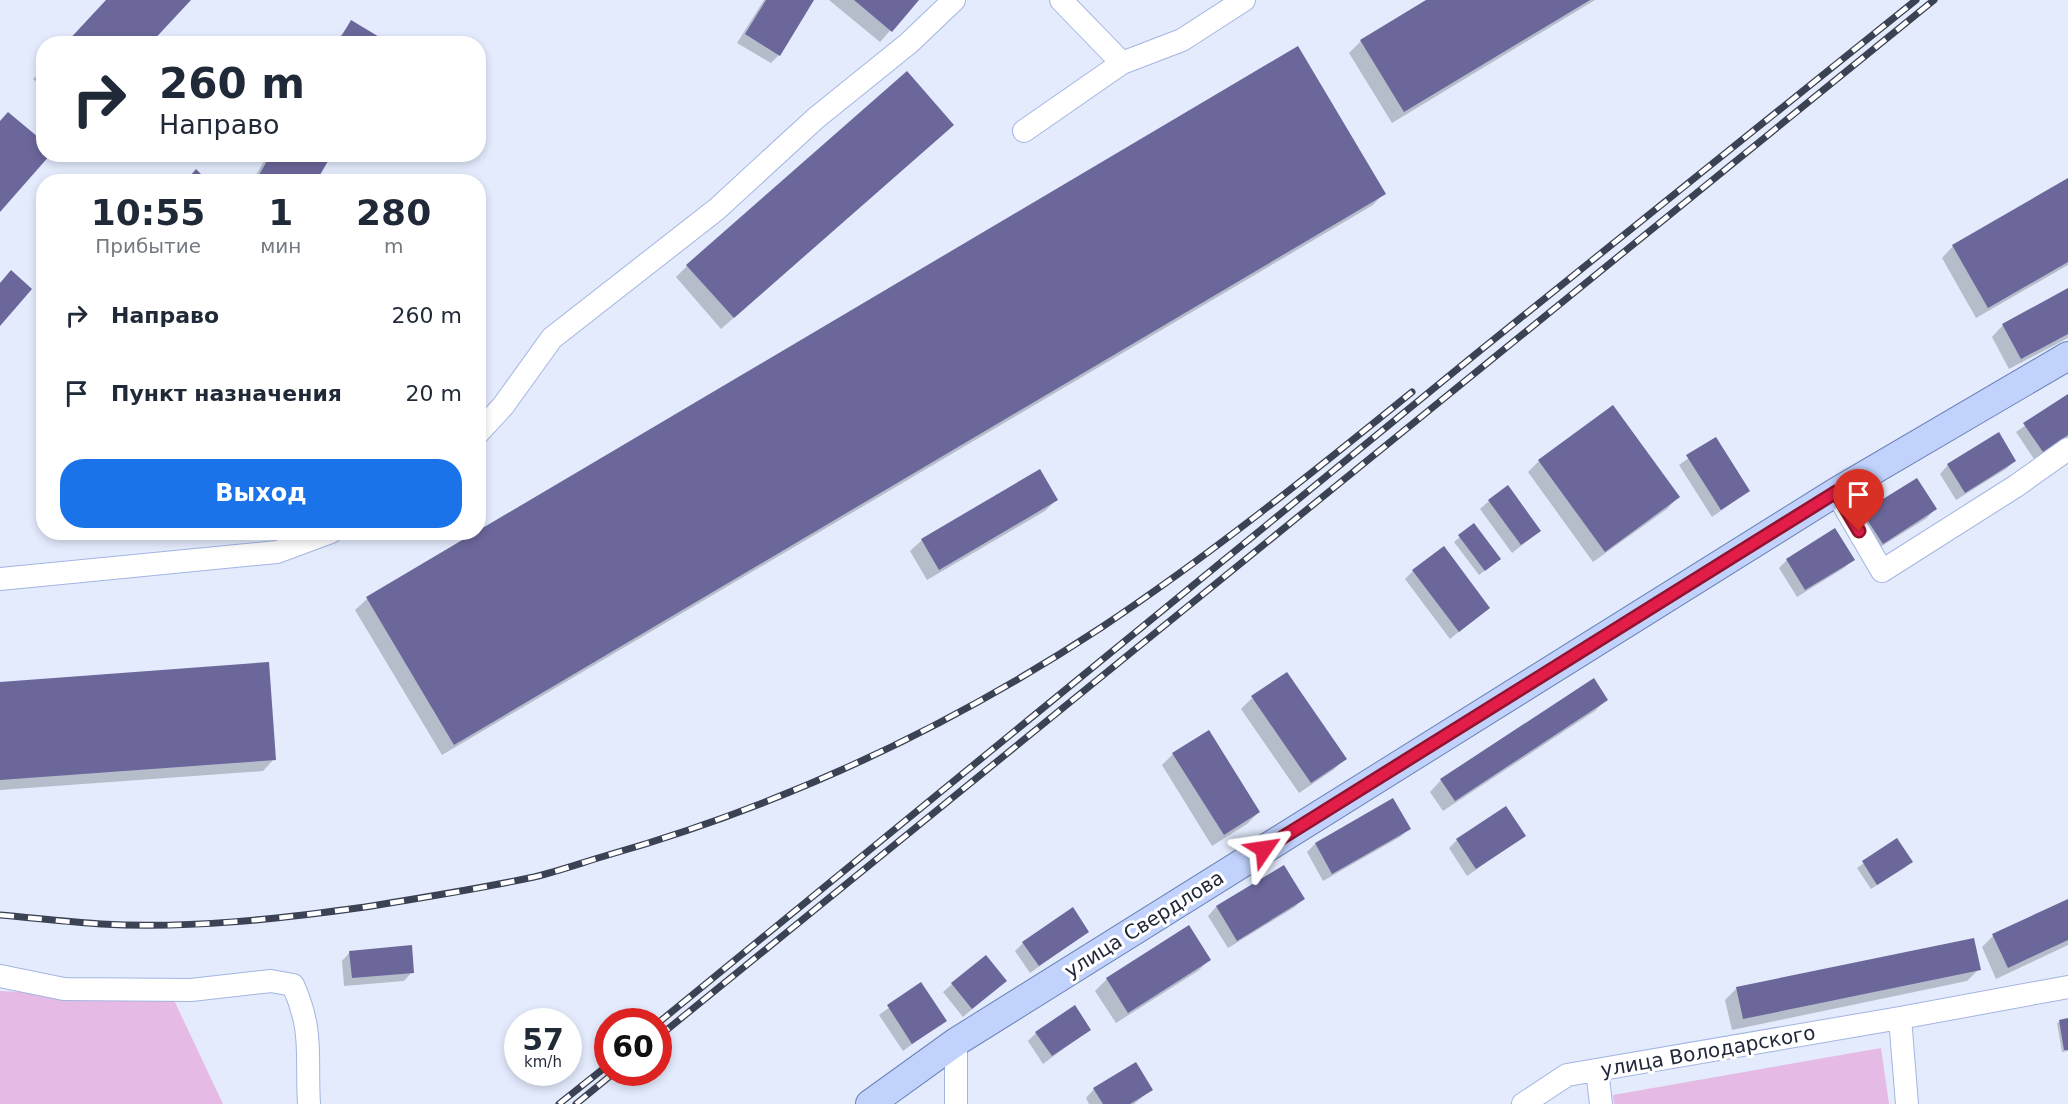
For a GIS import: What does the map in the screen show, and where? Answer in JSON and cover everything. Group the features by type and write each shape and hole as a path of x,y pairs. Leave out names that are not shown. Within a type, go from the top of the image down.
{"main road":[{"name":"улица Свердлова","path":"870,1104 956,1042 1836,492 2068,356"}],"street":[{"path":"486,424 503,406 552,338 717,209 816,118 909,43 954,0"},
{"path":"1061,0 1122,63"},
{"path":"1024,130 1122,63 1182,40 1244,0"},
{"path":"1836,492 1882,570 2016,486 2068,449"},
{"path":"0,579 277,552 310,540"},
{"path":"0,976 64,989 191,990 271,981 293,985 302,1007 310,1044 309,1104"},
{"name":"улица Володарского","path":"1523,1104 1567,1076 2068,987"},
{"path":"1900,1018 1907,1104"},
{"path":"956,1042 956,1104"},
{"path":"1597,1070 1601,1104"}],"shaded area":[{"path":"0,991 173,998 223,1104 0,1104"},
{"path":"1881,1048 1889,1104 1614,1104 1613,1095"}],"building":[{"path":"106,0 191,0 157,36 72,36"},
{"path":"766,0 814,0 780,56 745,34"},
{"path":"854,0 919,0 892,32"},
{"path":"1426,0 1590,0 1404,112 1360,40"},
{"path":"351,20 378,36 342,36"},
{"path":"1298,46 1386,194 454,745 366,597 462,540 486,540 486,526"},
{"path":"907,71 954,125 734,318 686,265"},
{"path":"8,112 36,135 36,162 44,162 0,212 0,121"},
{"path":"266,162 327,162 321,174 260,174"},
{"path":"196,169 201,174 192,174"},
{"path":"2068,178 2068,262 1988,308 1952,245"},
{"path":"11,270 32,289 0,326 0,283"},
{"path":"2068,288 2068,334 2021,359 2002,324"},
{"path":"2068,394 2068,435 2043,452 2023,423"},
{"path":"1613,405 1680,497 1605,552 1538,460"},
{"path":"1999,432 2016,461 1965,493 1947,464"},
{"path":"1716,437 1750,491 1721,510 1686,455"},
{"path":"1040,469 1058,500 939,570 921,539"},
{"path":"1917,478 1937,509 1883,544 1862,512"},
{"path":"1508,485 1541,531 1521,545 1488,500"},
{"path":"1474,523 1501,559 1485,571 1458,535"},
{"path":"1835,528 1855,560 1805,590 1786,559"},
{"path":"1444,546 1490,608 1459,632 1412,570"},
{"path":"269,662 276,760 0,780 0,682"},
{"path":"1287,672 1347,759 1311,783 1251,696"},
{"path":"1594,678 1608,700 1455,801 1440,779"},
{"path":"1209,730 1260,812 1224,835 1172,753"},
{"path":"1393,798 1411,829 1332,874 1315,843"},
{"path":"1506,806 1526,836 1476,869 1456,839"},
{"path":"1897,838 1913,862 1877,885 1862,861"},
{"path":"1284,865 1305,899 1237,941 1216,906"},
{"path":"2068,899 2068,940 2008,968 1992,934"},
{"path":"1073,907 1089,932 1039,966 1022,942"},
{"path":"1189,925 1211,960 1128,1013 1106,978"},
{"path":"1974,938 1981,970 1743,1019 1736,987"},
{"path":"412,945 414,973 352,978 349,951"},
{"path":"986,955 1007,981 972,1009 951,983"},
{"path":"921,982 947,1021 912,1044 887,1005"},
{"path":"1075,1005 1091,1030 1052,1056 1035,1032"},
{"path":"2068,1018 2068,1050 2064,1050 2059,1020"},
{"path":"1136,1062 1153,1090 1130,1104 1103,1104 1093,1088"}],"railway":[{"path":"672,1012 1477,353 1916,0"},
{"path":"672,1026 1934,0"},
{"path":"0,915 101,924 167,925 266,919 365,907 543,875 673,835 738,812 864,760 925,730 985,698 1102,627 1221,543 1412,392"},
{"path":"559,1104 594,1076"},
{"path":"576,1104 598,1086"}],"route":[{"path":"1264,849 1836,492 1859,531"}]}
